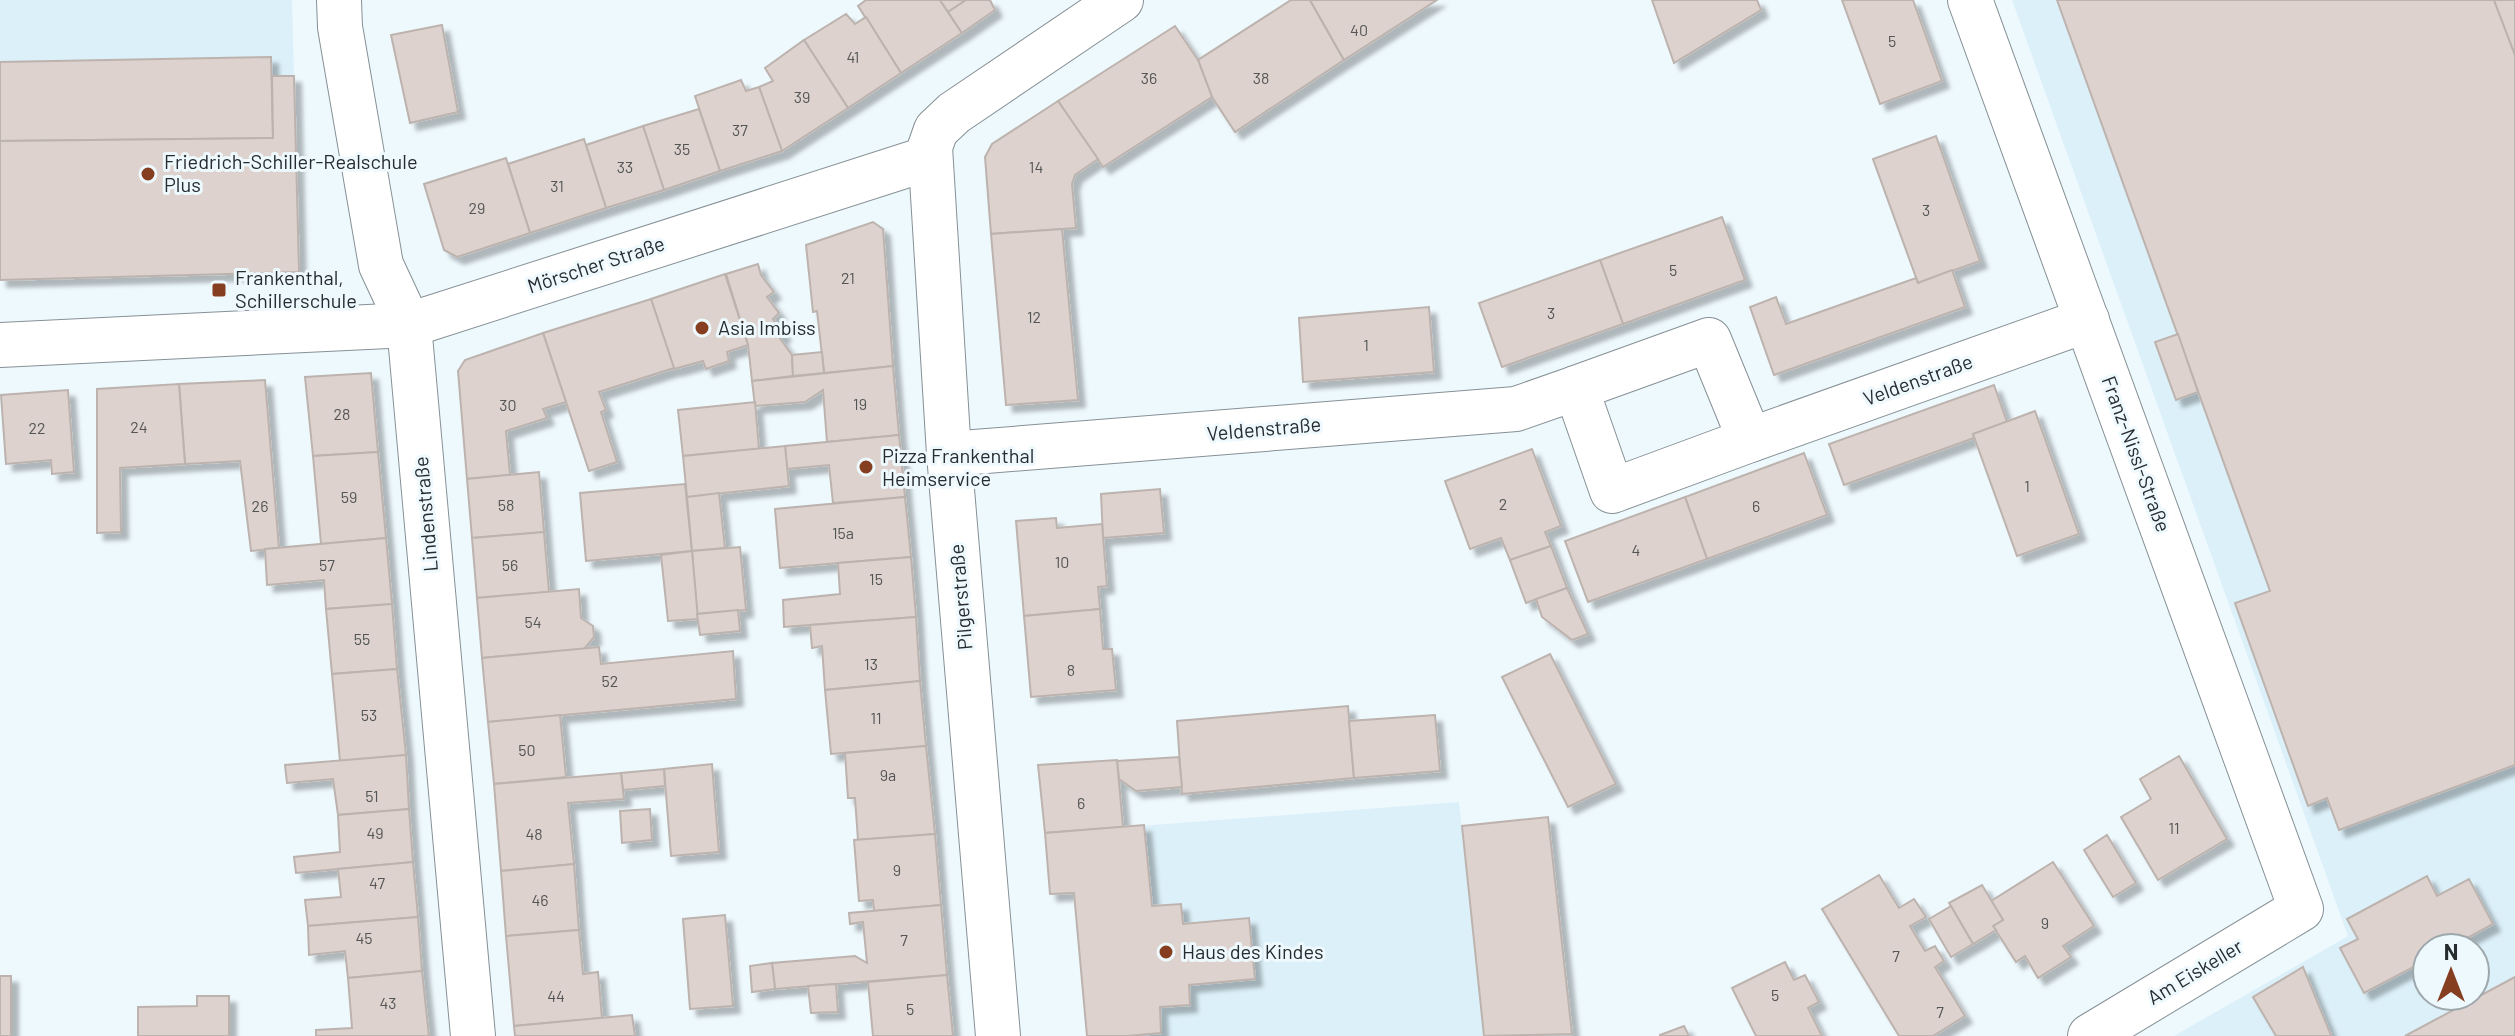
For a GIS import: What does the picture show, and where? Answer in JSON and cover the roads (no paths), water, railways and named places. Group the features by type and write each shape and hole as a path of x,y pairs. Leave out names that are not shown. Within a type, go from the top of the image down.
{"street":[{"name":"Lindenstraße","path":"339,0 340,27 381,265 409,325 473,1036"},
{"path":"929,158 936,130 954,113 1121,0"},
{"name":"Franz-Nissl-Straße","path":"1970,0 2301,909"},
{"name":"Mörscher Straße","path":"0,345 409,325 929,158"},
{"name":"Pilgerstraße","path":"929,158 949,454 998,1036"},
{"name":"Veldenstraße","path":"1576,388 1612,491 2087,320"},
{"name":"Veldenstraße","path":"949,454 1516,409 1709,340 1750,440"},
{"name":"Am Eiskeller","path":"2090,1036 2301,909"}],"place":[{"name":"Friedrich-Schiller-Realschule Plus","path":"148,174"},
{"name":"Frankenthal, Schillerschule","path":"219,290"},
{"name":"Asia Imbiss","path":"702,328"},
{"name":"Pizza Frankenthal Heimservice","path":"866,467"},
{"name":"Haus des Kindes","path":"1166,952"}]}
